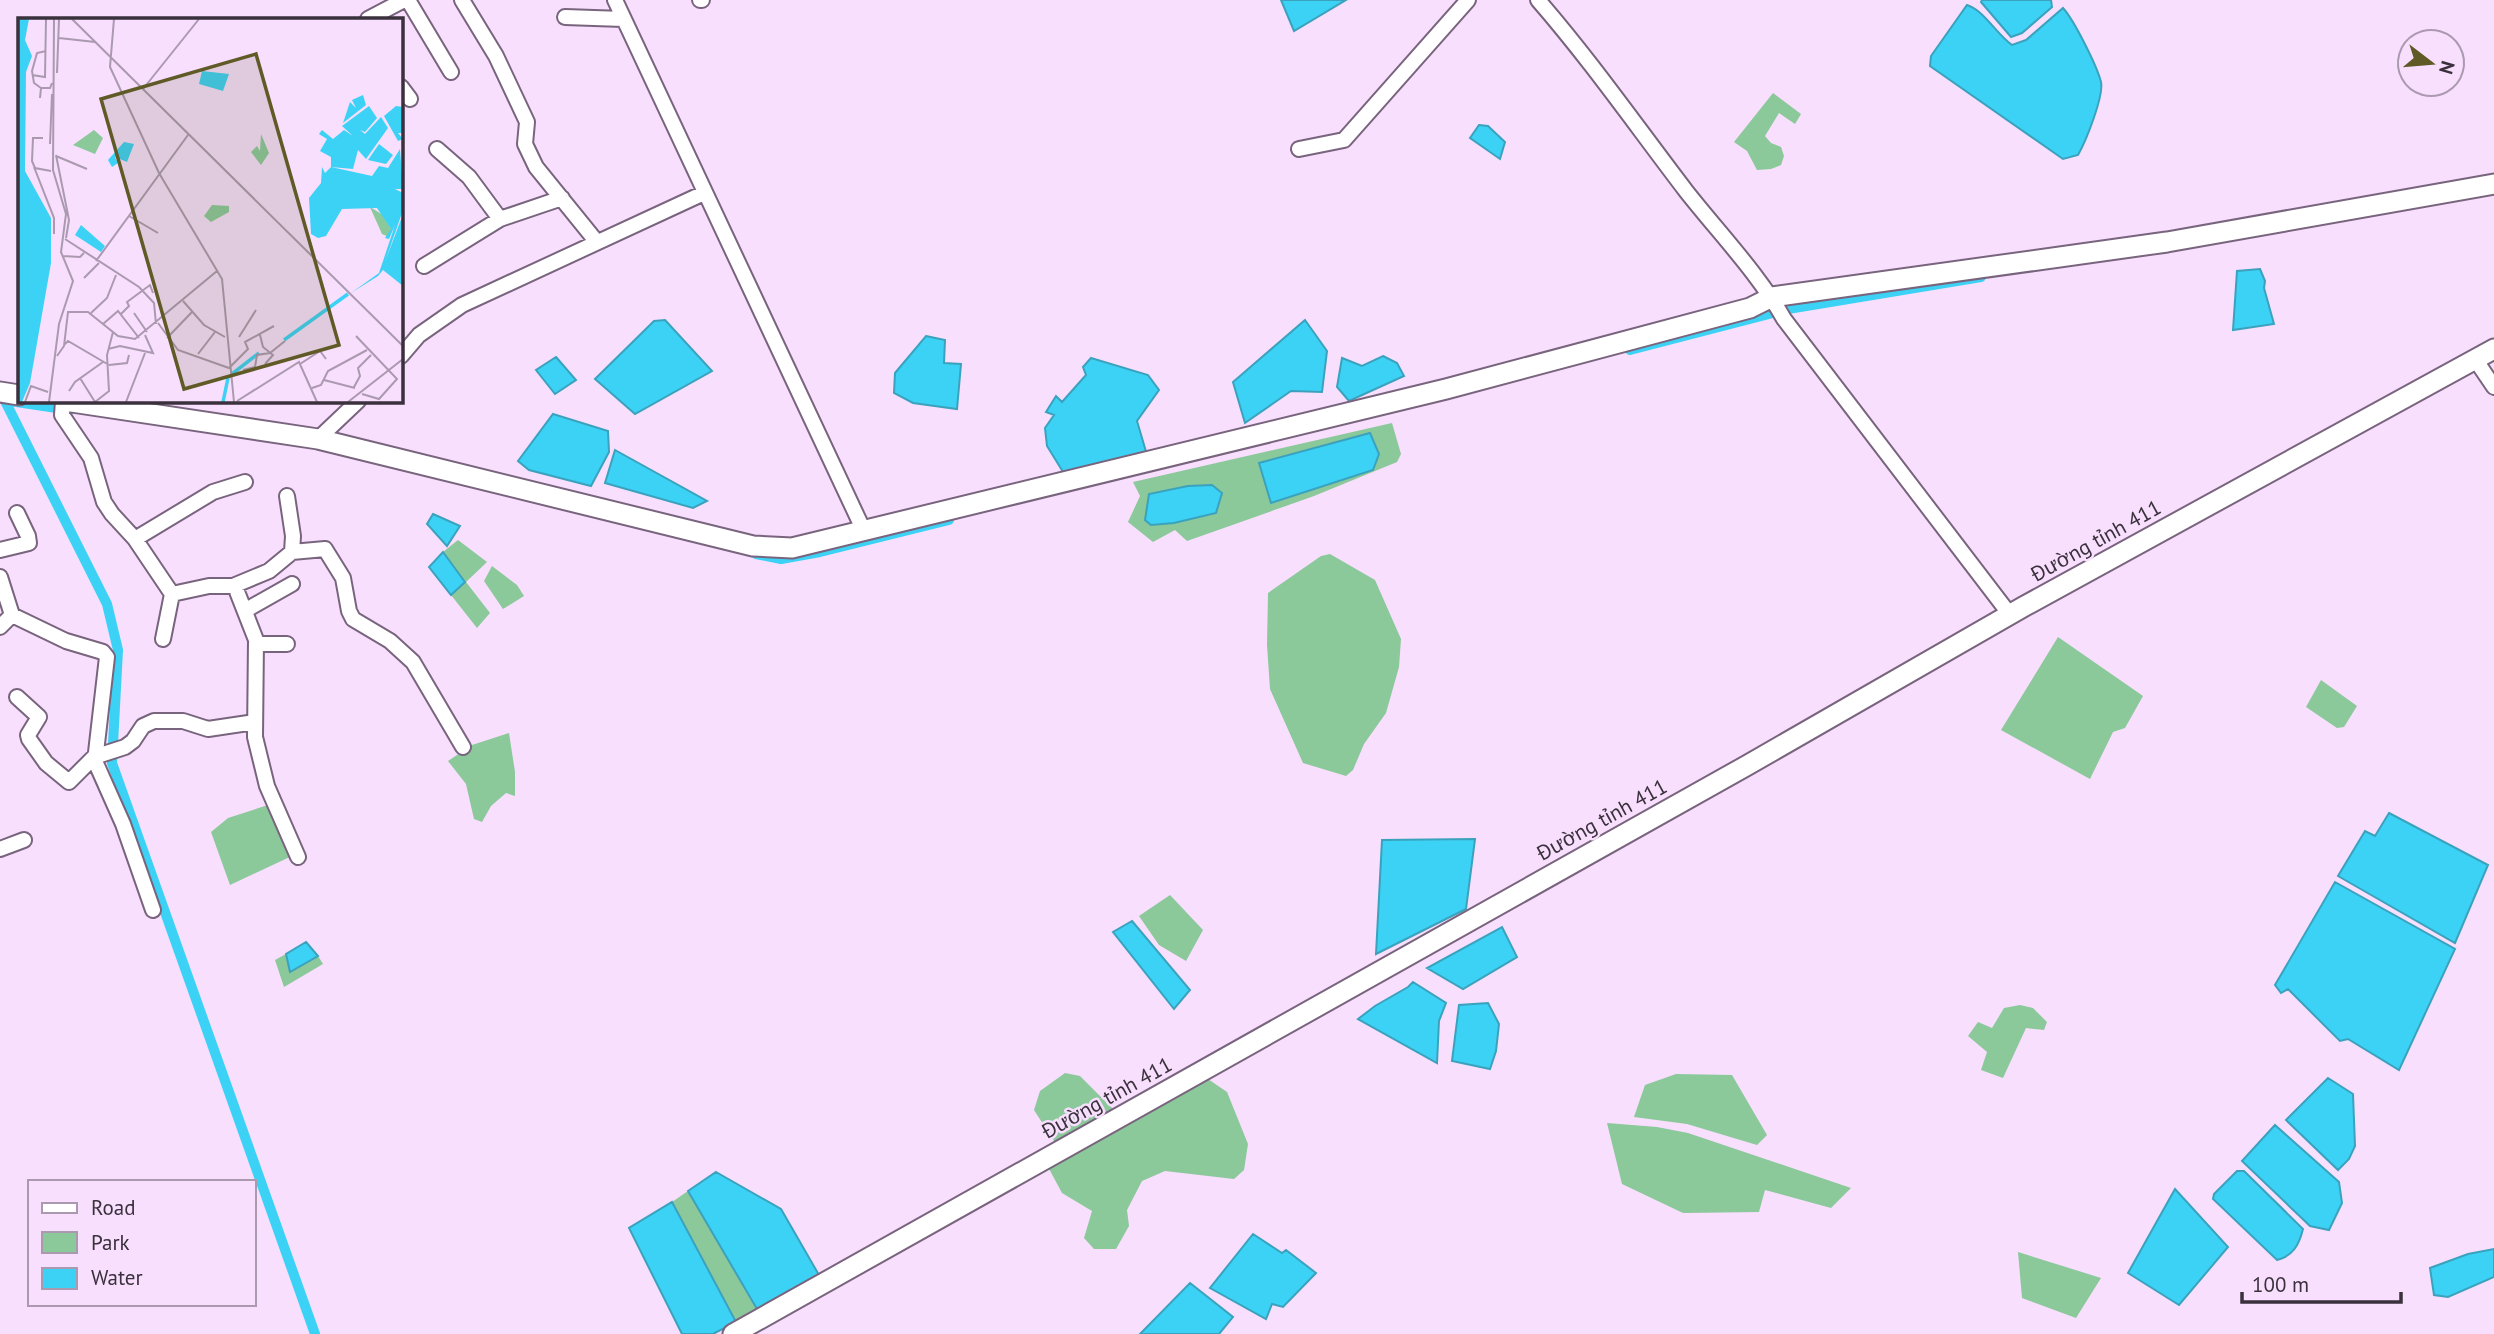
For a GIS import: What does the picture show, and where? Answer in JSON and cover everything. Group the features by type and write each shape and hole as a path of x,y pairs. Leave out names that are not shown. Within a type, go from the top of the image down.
{"main road":[{"path":"63,406 318,439 753,546 792,548 1446,388 1750,308 1772,297 2167,242 2494,184"},
{"name":"Đường tỉnh 411","path":"733,1334 2035,600 2494,348"},
{"path":"0,392 18,395"}],"street":[{"path":"370,18 406,0 451,72"},
{"path":"462,0 496,56 527,122 525,144 536,167 596,241"},
{"path":"615,0 863,529"},
{"path":"1298,149 1344,140 1468,0"},
{"path":"1538,0 1772,297 1784,319 2011,615"},
{"path":"565,17 623,19"},
{"path":"437,149 469,177 499,219"},
{"path":"402,355 419,335 462,305 704,193"},
{"path":"424,266 499,219 562,198"},
{"path":"2475,359 2494,387"},
{"path":"318,439 357,402"},
{"path":"63,406 91,458 104,502 135,539 172,594 163,639"},
{"path":"135,539 213,492 245,482"},
{"path":"287,496 293,536 292,552"},
{"path":"0,550 29,542 17,513"},
{"path":"172,594 209,586 233,586 277,566 292,552 325,549 343,579 349,611 354,619 390,642 413,662 463,747"},
{"path":"0,578 12,615 66,641 106,654 94,757 123,824 153,911"},
{"path":"246,610 292,584"},
{"path":"233,586 246,610 256,644 255,737 267,786 298,857"},
{"path":"0,627 12,615"},
{"path":"256,644 287,644"},
{"path":"17,698 39,718 28,734 29,739 46,763 66,782 72,780 94,757 125,747 144,726 154,721 183,721 208,729 255,722"},
{"path":"0,849 24,840"}],"green space":[{"path":"1773,93 1801,114 1795,124 1779,113 1765,136 1771,143 1781,147 1784,156 1781,165 1757,170 1747,151 1734,142"},
{"path":"1392,423 1401,454 1397,462 1314,496 1187,541 1175,530 1153,542 1128,522 1140,496 1133,482","holes":["1370,433 1379,454 1271,502 1260,463","1212,485 1222,493 1216,513 1152,525 1188,486"]},
{"path":"458,540 487,562 466,582 490,613 477,628 451,595 465,582 443,552"},
{"path":"1330,554 1375,580 1401,639 1399,667 1386,713 1364,744 1353,770 1346,776 1303,763 1270,689 1268,593 1321,556"},
{"path":"492,566 517,585 524,596 503,609 484,581"},
{"path":"2058,637 2143,696 2125,728 2113,732 2090,779 2001,730"},
{"path":"2321,680 2357,706 2344,727 2337,728 2306,707"},
{"path":"509,733 515,772 515,796 506,793 491,806 482,822 474,819 466,784 448,761 472,745"},
{"path":"271,804 294,855 230,885 211,832 228,818"},
{"path":"1170,895 1203,930 1186,961 1159,945 1139,916"},
{"path":"286,954 291,971 318,956 323,964 284,987 275,960"},
{"path":"2020,1005 2033,1008 2047,1022 2044,1030 2026,1028 2003,1078 1981,1070 1987,1052 1968,1036 1978,1022 1992,1028 2004,1008"},
{"path":"1065,1073 1080,1076 1115,1111 1056,1144 1034,1110 1040,1091"},
{"path":"1676,1074 1732,1075 1767,1135 1757,1145 1687,1124 1634,1117 1645,1085"},
{"path":"1208,1079 1227,1092 1248,1144 1244,1170 1234,1179 1165,1171 1142,1181 1127,1210 1129,1226 1116,1249 1094,1249 1084,1238 1092,1211 1062,1193 1047,1165"},
{"path":"1607,1123 1657,1127 1688,1133 1851,1188 1831,1208 1765,1190 1759,1212 1683,1213 1622,1184"},
{"path":"688,1191 757,1309 736,1322 672,1202"},
{"path":"2018,1252 2101,1278 2076,1318 2022,1298"}],"water":[{"path":"1281,0 1346,0 1294,31"},
{"path":"1982,0 2051,0 2052,7 2022,33 2011,37"},
{"path":"1967,5 1979,12 2012,45 2026,40 2063,8 2068,14 2085,44 2101,82 2097,108 2078,155 2063,159 1930,66 1931,56"},
{"path":"1479,125 1488,126 1505,142 1500,159 1470,138"},
{"path":"2260,269 2274,324 2233,330 2237,271"},
{"path":"665,320 712,371 635,414 595,379 654,321"},
{"path":"1305,320 1327,351 1322,392 1291,391 1245,423 1233,382"},
{"path":"926,336 945,340 944,363 961,364 957,409 913,403 894,393 895,373"},
{"path":"1383,356 1397,363 1404,376 1349,401 1337,387 1342,358 1362,366"},
{"path":"556,357 576,380 555,394 536,370"},
{"path":"1091,358 1148,375 1159,390 1137,421 1147,455 1063,472 1047,446 1045,428 1054,415 1046,412 1056,396 1062,402 1086,375 1083,367"},
{"path":"553,414 608,431 609,452 591,486 529,470 518,461"},
{"path":"1370,433 1379,454 1373,470 1271,503 1259,463"},
{"path":"615,450 707,501 693,508 605,483"},
{"path":"1212,485 1222,493 1216,513 1174,523 1151,525 1145,520 1149,494 1188,486"},
{"path":"433,514 460,526 447,546 427,524"},
{"path":"443,552 465,582 451,595 429,567"},
{"path":"2389,813 2488,865 2455,943 2338,876 2365,831 2375,836"},
{"path":"1475,839 1466,909 1376,954 1382,840"},
{"path":"2335,882 2455,949 2399,1070 2348,1039 2340,1041 2288,989 2281,993 2275,985"},
{"path":"1132,921 1190,990 1174,1009 1113,932"},
{"path":"1502,927 1517,957 1463,989 1427,968"},
{"path":"306,942 318,956 290,972 286,954"},
{"path":"1413,982 1446,1003 1439,1021 1437,1063 1358,1019"},
{"path":"1488,1003 1499,1024 1496,1051 1490,1069 1452,1061 1459,1005"},
{"path":"2328,1078 2353,1094 2355,1146 2349,1159 2338,1170 2286,1120"},
{"path":"2275,1125 2339,1182 2342,1203 2329,1230 2310,1226 2242,1161"},
{"path":"2237,1171 2244,1171 2303,1229 2297,1245 2287,1256 2277,1260 2213,1199 2214,1194"},
{"path":"716,1172 781,1209 819,1275 757,1309 688,1191"},
{"path":"2175,1189 2228,1247 2179,1305 2128,1273"},
{"path":"672,1202 736,1322 713,1334 682,1334 629,1228"},
{"path":"1253,1234 1282,1253 1286,1250 1316,1273 1283,1307 1272,1304 1266,1319 1210,1288"},
{"path":"2494,1249 2494,1277 2448,1297 2434,1295 2430,1268 2468,1254"},
{"path":"1190,1283 1233,1317 1219,1334 1140,1334"}],"waterway":[{"path":"1630,350 1788,309 1981,277"},
{"path":"5,401 107,604 118,650 112,763 315,1334"},
{"path":"10,401 70,410"},
{"path":"756,554 781,559 949,520"}]}
